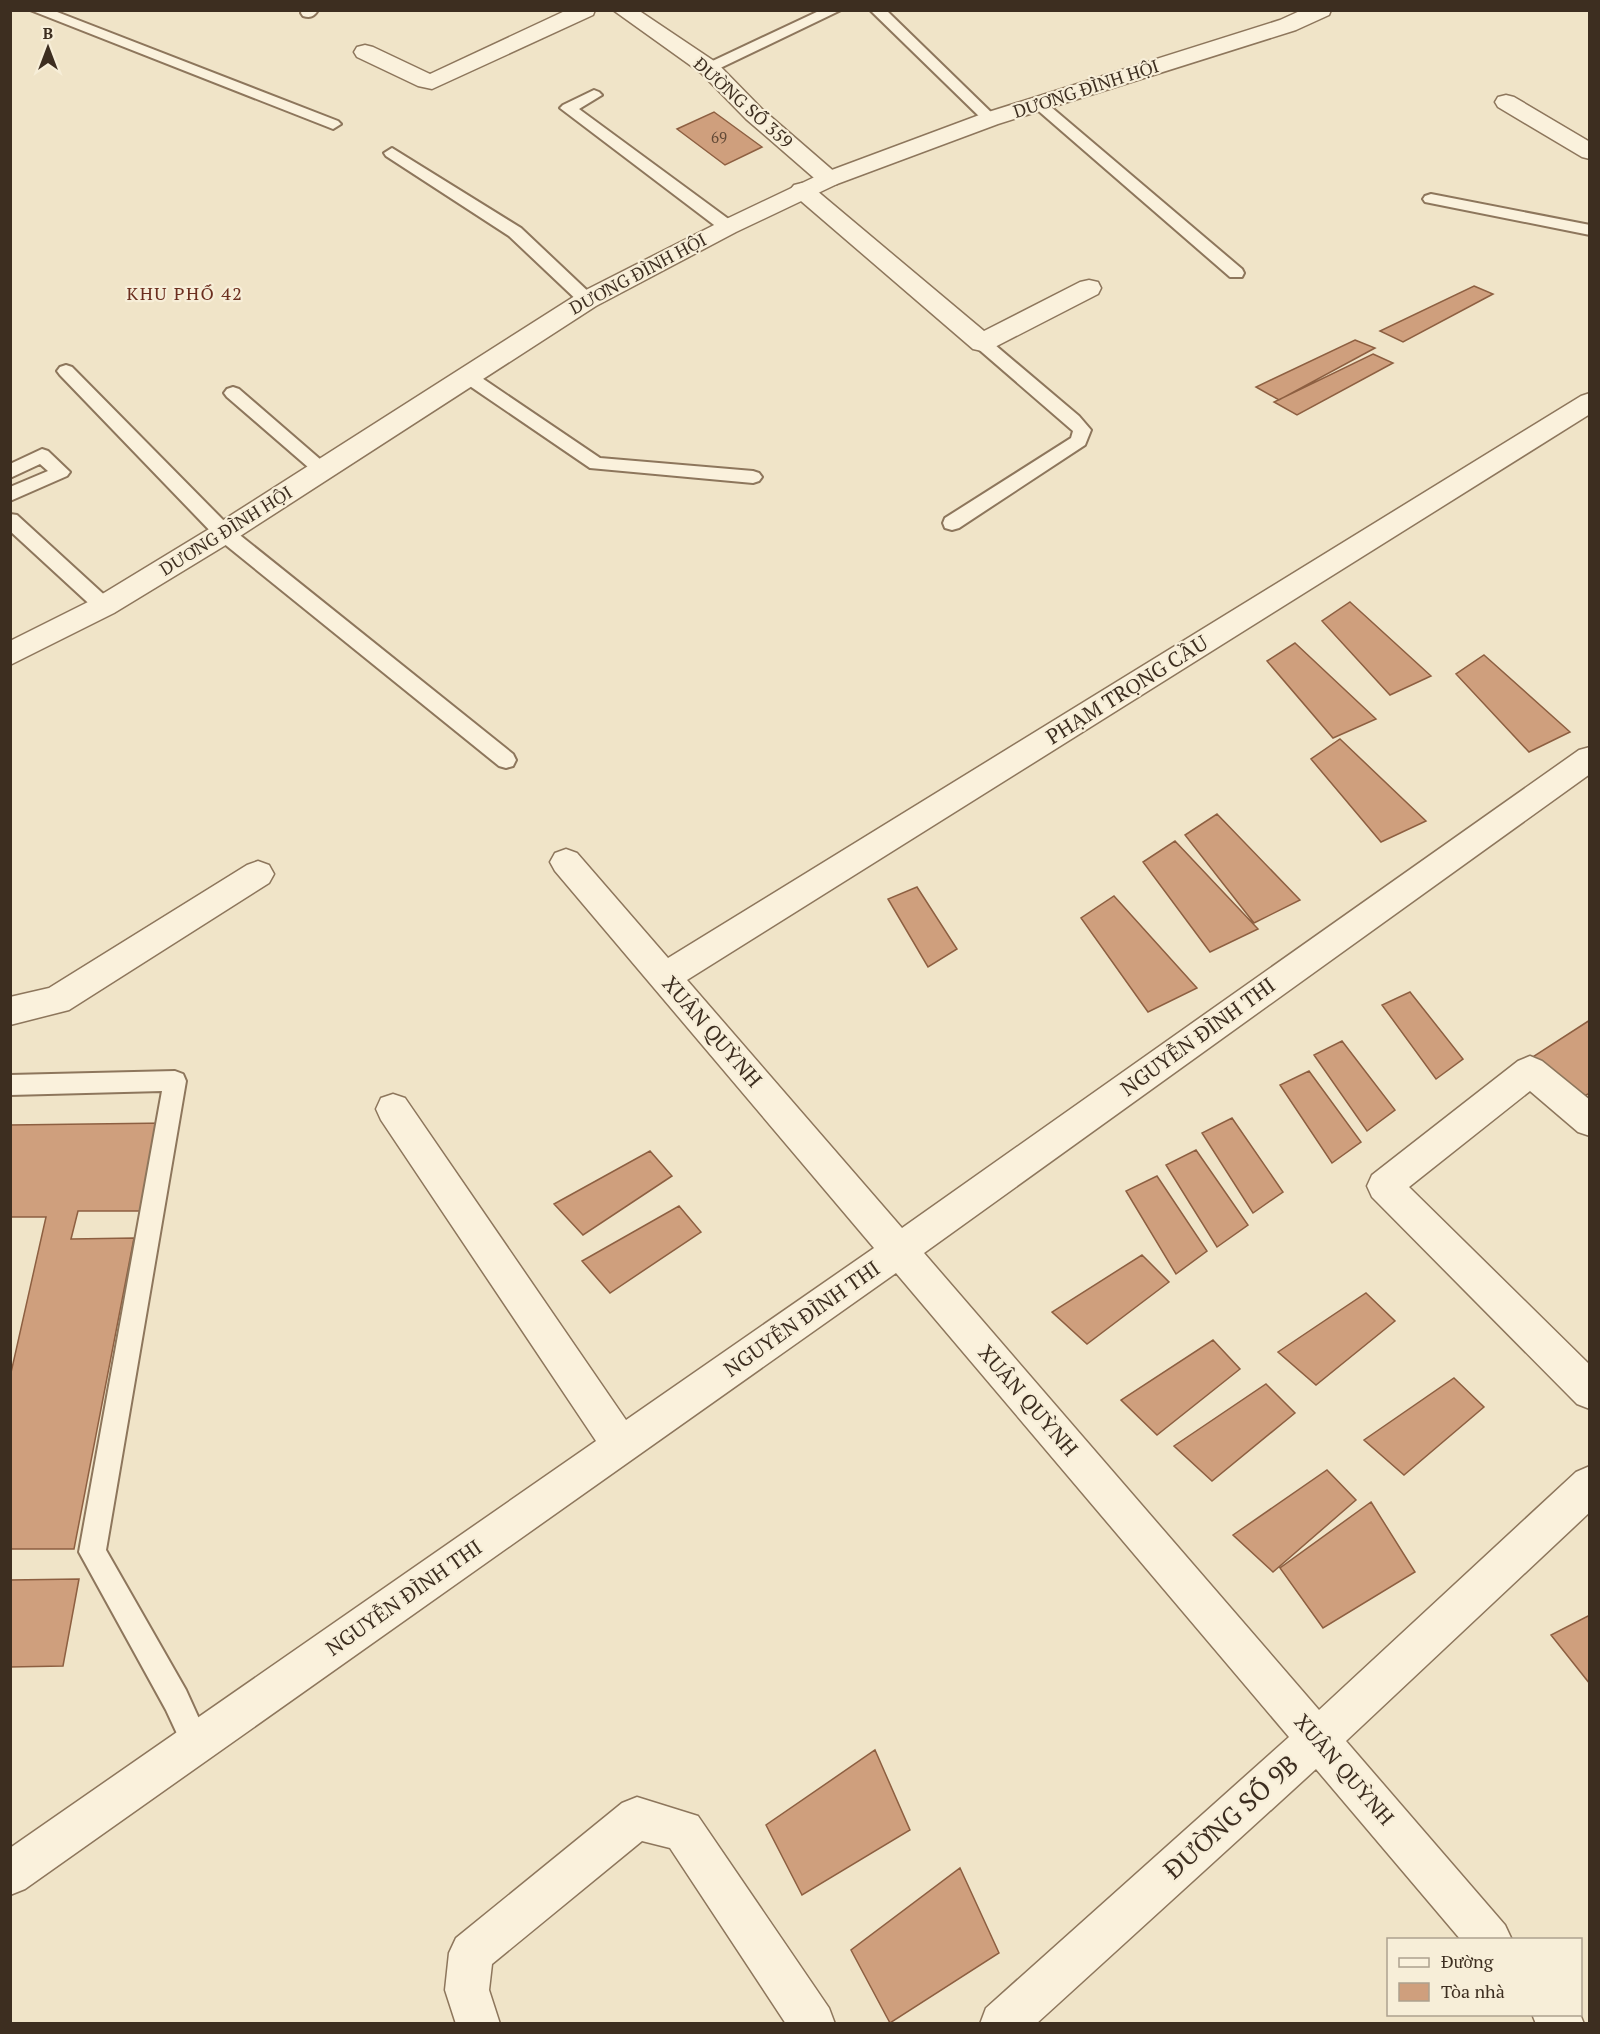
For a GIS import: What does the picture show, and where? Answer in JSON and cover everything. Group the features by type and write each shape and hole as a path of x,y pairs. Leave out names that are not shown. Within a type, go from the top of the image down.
{"street":[{"path":"365,52 432,82 585,10"},
{"name":"ĐƯỜNG SỐ 359","path":"623,10 708,68 754,114 829,179"},
{"name":"DƯƠNG ĐÌNH HỘI","path":"10,654 104,606 224,533 586,300 802,190 990,119 1288,25 1321,10"},
{"path":"1506,102 1590,152"},
{"path":"802,190 982,343 1089,288"},
{"name":"PHẠM TRỌNG CẦU","path":"665,977 1590,402"},
{"name":"NGUYỄN ĐÌNH THI","path":"10,1874 900,1250 1590,758"},
{"name":"XUÂN QUỲNH","path":"566,862 1488,1938"},
{"path":"10,1011 57,1000 258,874"},
{"path":"1590,1121 1530,1071 1384,1186 1590,1391"},
{"path":"393,1109 621,1446"},
{"name":"ĐƯỜNG SỐ 9B","path":"1002,2024 1318,1739 1590,1485"},
{"path":"478,2024 467,1990 471,1953 637,1818 683,1831 813,2024"}],"lane":[{"path":"37,10 333,124"},
{"path":"708,68 814,14 834,10"},
{"path":"877,10 990,119"},
{"path":"594,95 568,108 728,227"},
{"path":"1039,104 1236,273"},
{"path":"392,153 515,232 586,300"},
{"path":"1431,199 1590,230"},
{"path":"952,523 1079,441 1082,430 982,343"},
{"path":"66,371 224,533 506,760"},
{"path":"467,376 596,464 753,477"},
{"path":"233,393 322,470"},
{"path":"10,472 42,455 61,472 10,495"},
{"path":"10,520 104,606"},
{"path":"10,1085 175,1081 92,1552 176,1700 196,1743"}],"building":[{"path":"714,112 762,147 725,165 677,129"},
{"path":"1474,286 1493,294 1403,342 1380,331"},
{"path":"1355,340 1375,348 1279,400 1256,387"},
{"path":"1373,354 1393,363 1297,415 1274,402"},
{"path":"1350,602 1431,676 1390,695 1322,621"},
{"path":"1295,643 1376,719 1333,738 1267,661"},
{"path":"1484,655 1570,732 1529,752 1456,674"},
{"path":"1340,739 1426,821 1381,842 1311,759"},
{"path":"1217,814 1300,900 1254,923 1185,835"},
{"path":"1175,841 1258,929 1210,952 1143,862"},
{"path":"917,887 957,949 928,967 888,899"},
{"path":"1114,896 1197,988 1148,1012 1081,918"},
{"path":"1410,992 1463,1059 1436,1079 1382,1005"},
{"path":"1590,1020 1590,1093 1562,1108 1522,1064"},
{"path":"1342,1041 1395,1110 1367,1131 1314,1055"},
{"path":"1309,1071 1361,1142 1332,1163 1280,1085"},
{"path":"1232,1118 1283,1192 1253,1213 1202,1133"},
{"path":"168,1123 151,1211 78,1211 71,1239 134,1238 74,1549 10,1549 10,1377 46,1217 10,1217 10,1125"},
{"path":"1196,1150 1248,1225 1217,1247 1166,1165"},
{"path":"650,1151 672,1176 583,1235 554,1204"},
{"path":"1157,1176 1207,1251 1176,1274 1126,1191"},
{"path":"679,1206 701,1232 610,1293 582,1261"},
{"path":"1142,1255 1169,1282 1087,1344 1052,1312"},
{"path":"1366,1293 1395,1321 1316,1385 1278,1352"},
{"path":"1213,1340 1240,1369 1157,1435 1121,1400"},
{"path":"1454,1378 1484,1407 1404,1475 1364,1440"},
{"path":"1266,1384 1295,1413 1212,1481 1174,1446"},
{"path":"1327,1470 1356,1500 1273,1572 1233,1535"},
{"path":"1371,1502 1415,1572 1323,1628 1280,1568"},
{"path":"79,1579 63,1666 10,1667 10,1580"},
{"path":"1590,1615 1590,1684 1551,1635"},
{"path":"875,1750 910,1830 802,1895 766,1825"},
{"path":"960,1868 999,1953 890,2023 851,1950"}],"district":[{"name":"KHU PHỐ 42","path":"185,294"}]}
